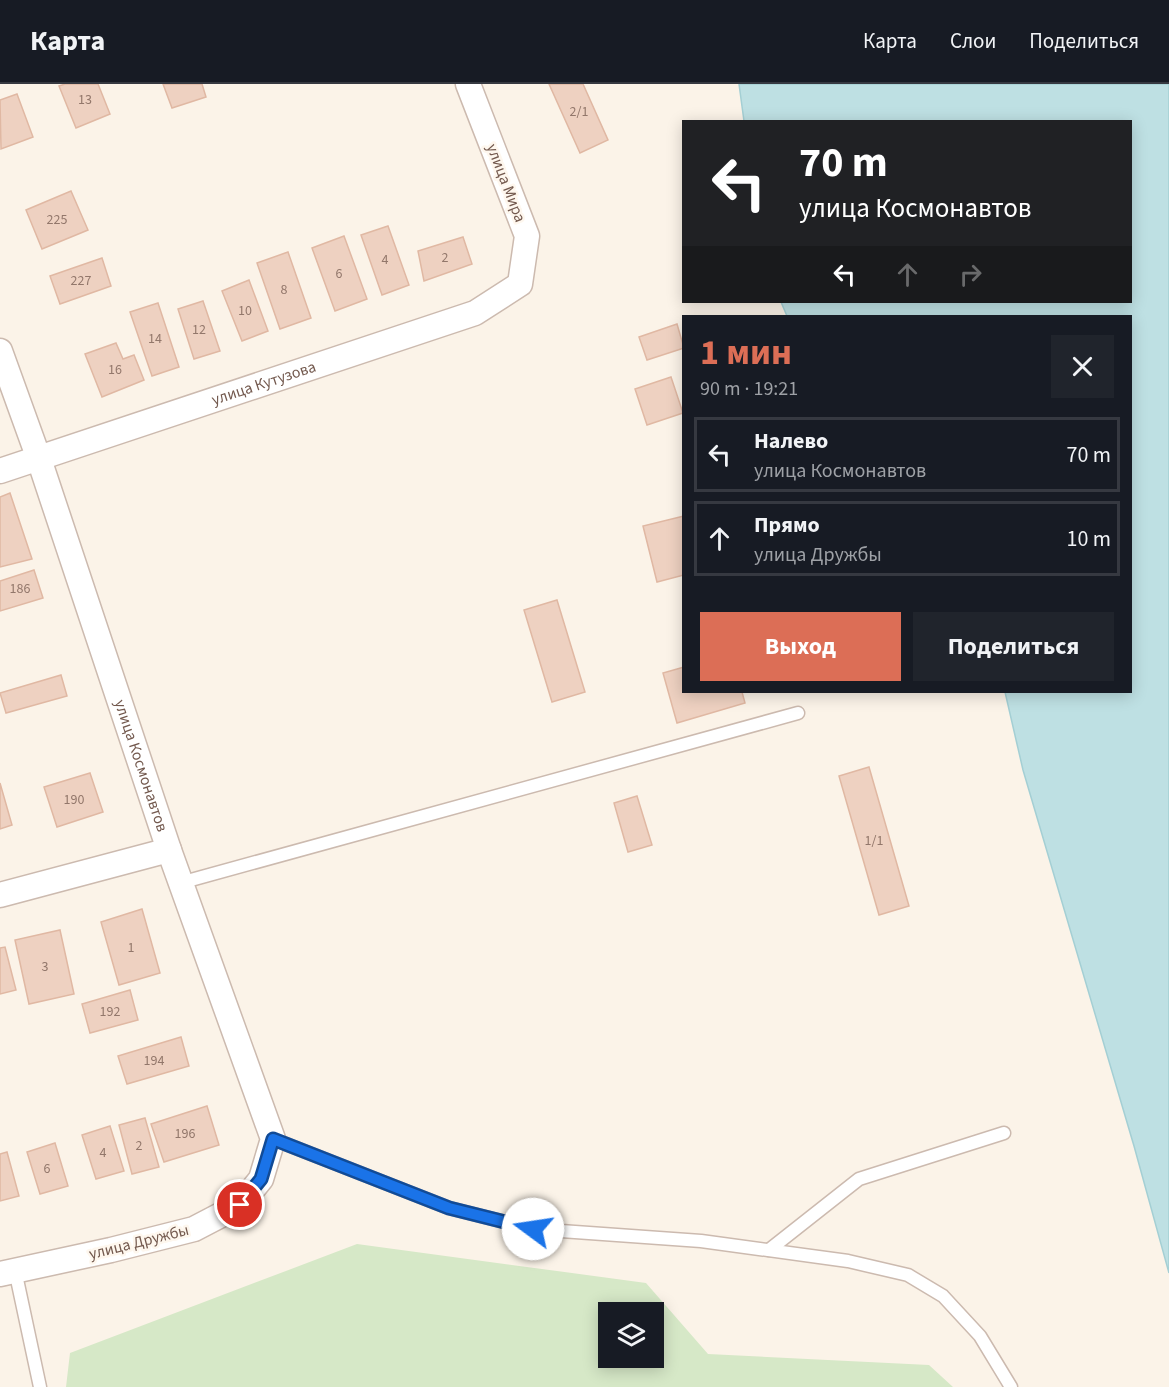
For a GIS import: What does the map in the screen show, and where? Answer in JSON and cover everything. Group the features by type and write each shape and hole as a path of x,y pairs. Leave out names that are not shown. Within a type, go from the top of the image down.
{"street":[{"name":"улица Мира","path":"468,84 527,236 520,284"},
{"name":"улица Кутузова","path":"0,471 475,313 520,284"},
{"name":"улица Космонавтов","path":"0,351 39,459 180,884 273,1139"},
{"path":"0,895 169,850"},
{"name":"улица Дружбы","path":"8,1272 194,1229 240,1205 261,1179 273,1139"}],"lane":[{"path":"180,884 798,713"},
{"path":"768,1250 860,1179 1004,1133"},
{"path":"273,1139 449,1208 533,1229 700,1241 848,1261 908,1275 943,1296 980,1336 1011,1387"},
{"path":"8,1272 40,1387"}],"green space":[{"path":"357,1244 646,1283 663,1302 598,1302 598,1368 664,1368 664,1304 708,1354 929,1365 953,1387 66,1387 70,1353"}],"water":[{"path":"739,84 1169,84 1169,1273 1023,770 1005,693 1132,693 1132,315 787,315 781,303 1132,303 1132,120 744,120"}],"building":[{"path":"98,84 110,114 76,128 59,86"},
{"path":"163,84 202,84 206,97 172,108"},
{"path":"549,84 583,84 608,140 580,153"},
{"path":"17,94 33,137 1,149 0,100"},
{"path":"71,191 88,230 42,249 26,210"},
{"path":"388,226 409,285 382,295 361,235"},
{"path":"344,236 367,299 335,311 312,248"},
{"path":"463,237 472,264 424,281 418,251"},
{"path":"288,252 311,318 280,329 257,263"},
{"path":"102,258 111,286 60,304 50,276"},
{"path":"249,280 268,331 242,341 222,291"},
{"path":"203,301 220,351 194,359 178,309"},
{"path":"158,303 179,367 152,376 130,312"},
{"path":"677,324 682,349 647,360 639,337"},
{"path":"116,343 123,359 134,355 144,380 102,397 85,354"},
{"path":"671,377 682,413 647,425 635,389"},
{"path":"10,493 32,559 0,567 0,497"},
{"path":"682,516 682,576 657,582 643,526"},
{"path":"34,570 43,598 0,611 0,581"},
{"path":"557,600 585,692 552,702 524,610"},
{"path":"682,668 682,693 742,693 745,703 677,723 663,673"},
{"path":"61,675 67,696 6,713 0,693"},
{"path":"869,767 909,906 879,915 839,776"},
{"path":"90,773 103,812 57,827 44,787"},
{"path":"0,783 12,825 0,829"},
{"path":"637,796 652,845 628,852 614,803"},
{"path":"142,909 160,973 119,985 101,922"},
{"path":"60,930 74,994 29,1004 15,940"},
{"path":"5,947 16,990 0,994 0,948"},
{"path":"130,990 138,1020 90,1033 82,1004"},
{"path":"181,1037 189,1066 127,1084 118,1056"},
{"path":"207,1106 219,1145 164,1162 151,1124"},
{"path":"145,1118 159,1167 132,1174 119,1125"},
{"path":"110,1126 124,1171 96,1179 82,1135"},
{"path":"55,1143 68,1186 40,1194 27,1152"},
{"path":"7,1152 19,1196 0,1201 0,1154"}],"route":[{"path":"240,1205 261,1179 273,1139 449,1208 533,1229"}]}
